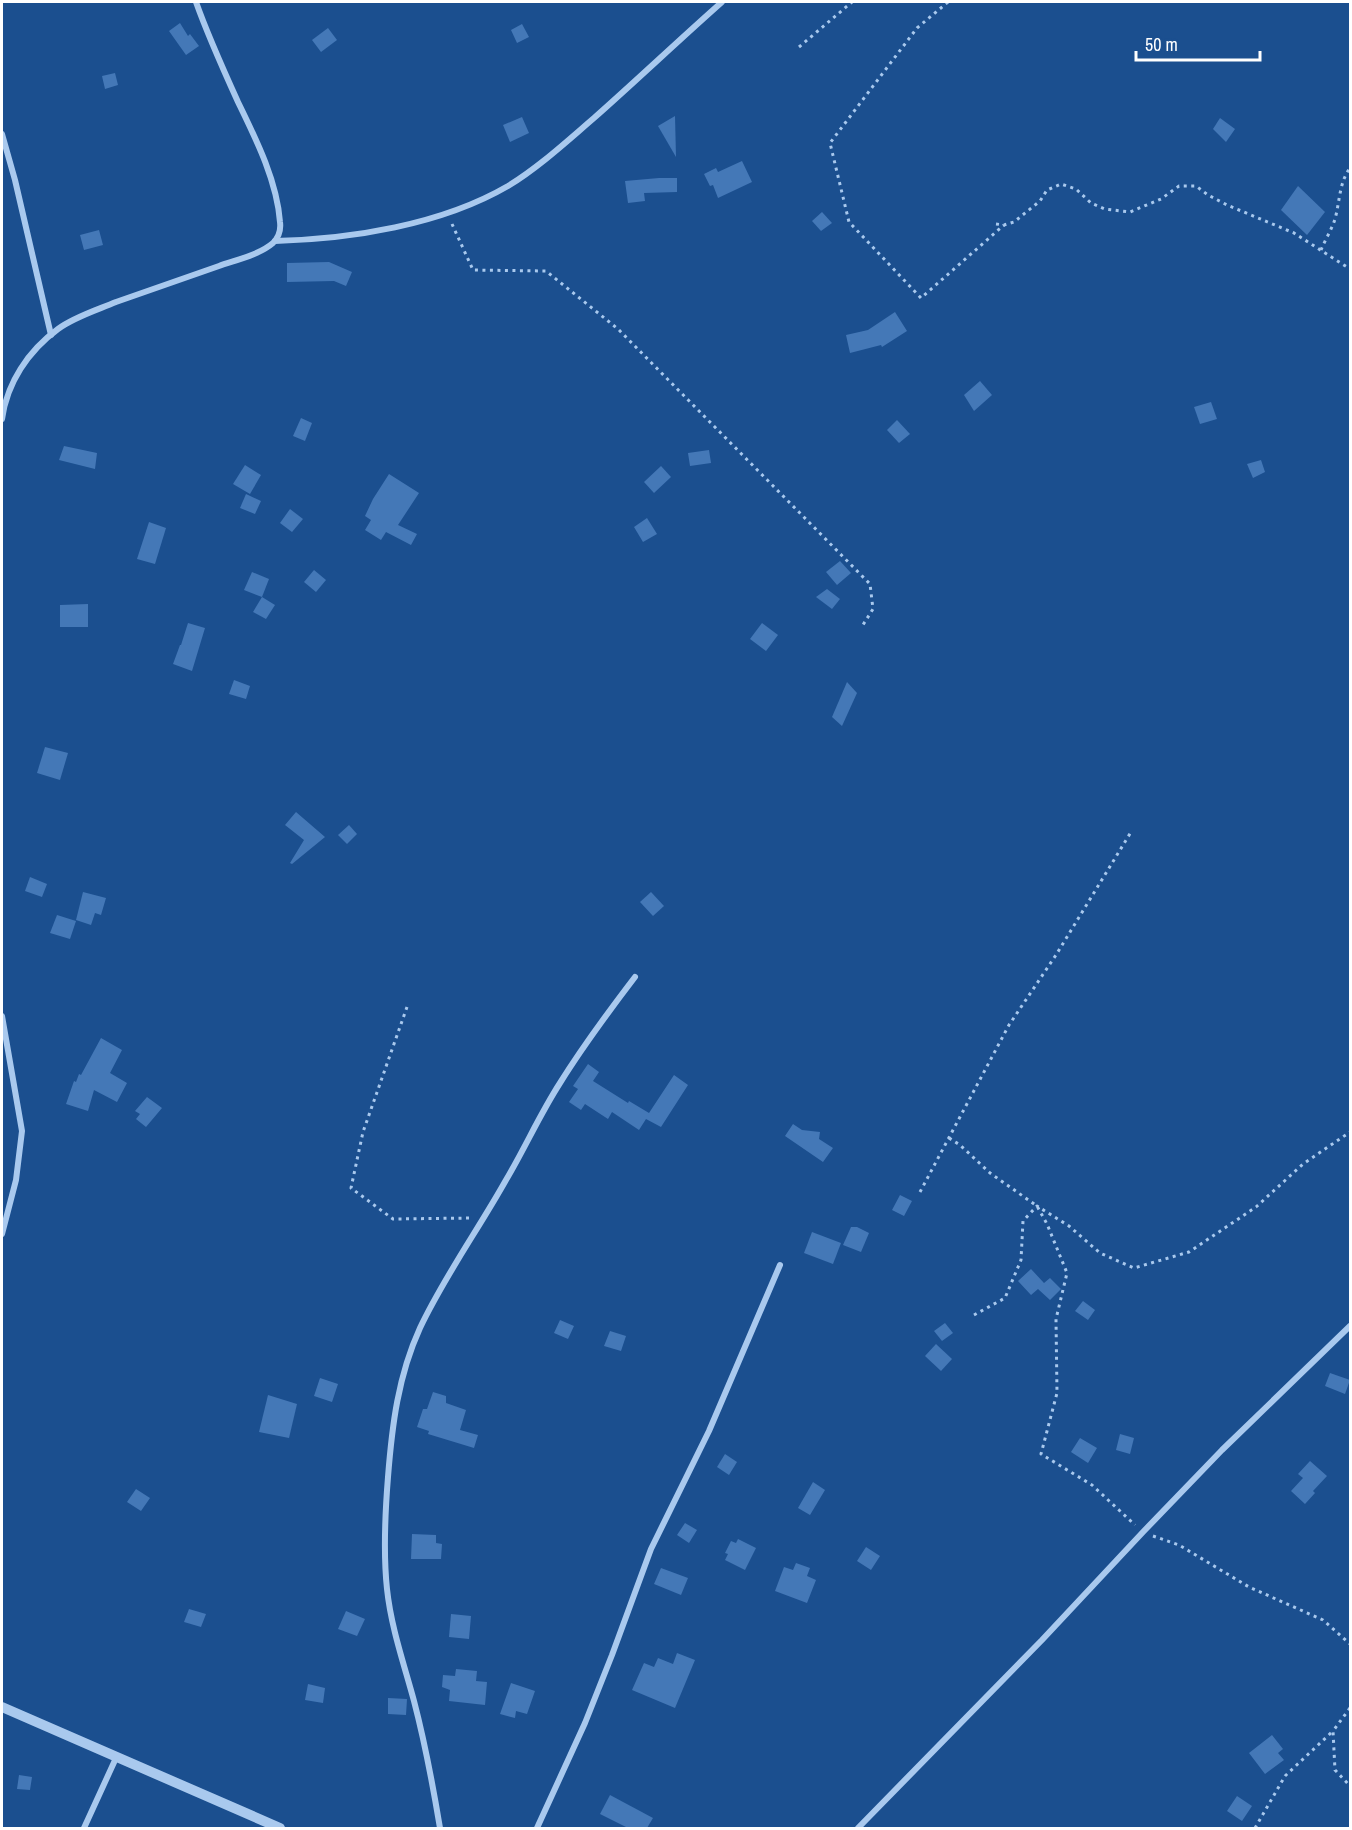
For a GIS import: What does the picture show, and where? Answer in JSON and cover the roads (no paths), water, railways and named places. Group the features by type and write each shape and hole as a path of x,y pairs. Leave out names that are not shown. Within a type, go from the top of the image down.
{"street":[{"path":"2,419 4,404 13,380 39,345 60,328 96,310 266,248 279,235 280,224 265,161 223,69 196,2"},
{"path":"275,241 305,240 360,233 448,214 508,185 549,157 722,2"},
{"path":"2,134 51,335"},
{"path":"441,1828 429,1760 392,1621 387,1587 386,1497 395,1410 402,1373 420,1329 560,1082 596,1028 635,977"},
{"path":"2,1016 22,1131 16,1180 2,1234"},
{"path":"537,1828 589,1714 651,1549 709,1431 780,1264"},
{"path":"858,1828 1042,1640 1230,1442 1350,1326"},
{"path":"2,1707 280,1828"},
{"path":"84,1828 116,1758"}]}
